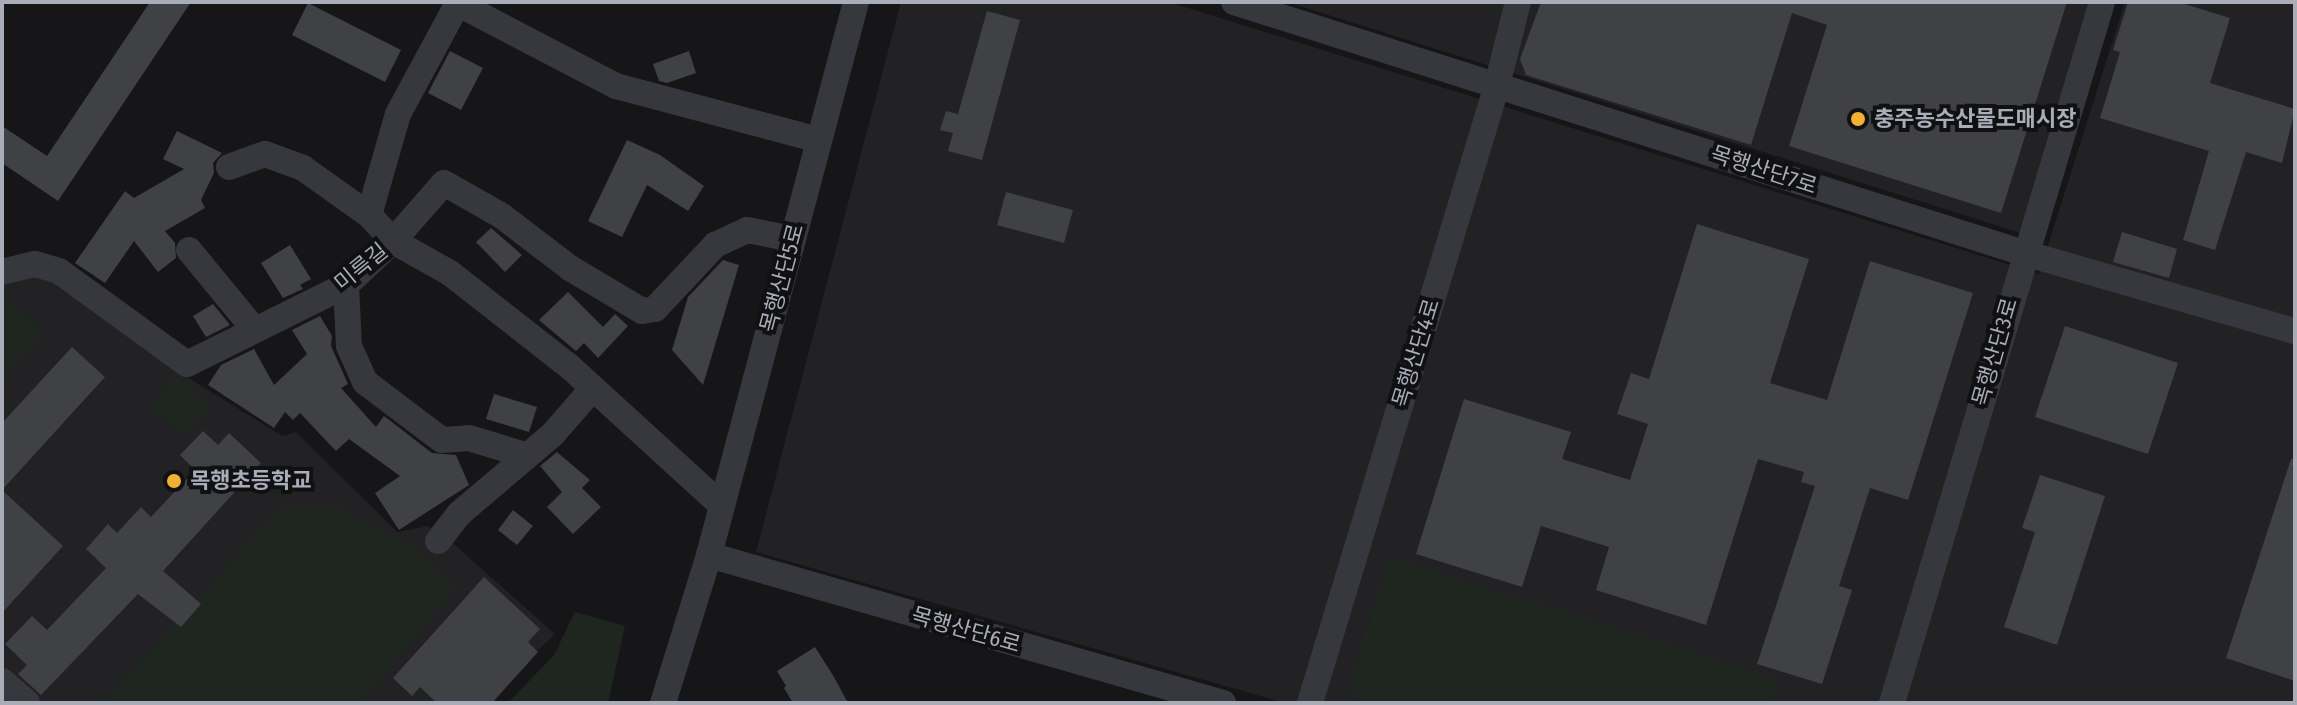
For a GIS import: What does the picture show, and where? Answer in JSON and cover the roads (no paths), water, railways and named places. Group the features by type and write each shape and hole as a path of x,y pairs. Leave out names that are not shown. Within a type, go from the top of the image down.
{"street":[{"name":"목행산단5로","path":"663,703 709,555 856,2"},
{"name":"목행산단7로","path":"1234,2 2024,253 2295,331"},
{"name":"목행산단4로","path":"1310,703 1497,85 1518,2"},
{"name":"목행산단3로","path":"1892,703 2024,253 2102,2"},
{"path":"369,215 398,114 457,3 616,86 819,140"},
{"path":"229,167 265,154 303,168 369,215 393,241 444,183 502,216 570,268 642,311 655,309 715,245 747,230 793,239"},
{"name":"미륵길","path":"2,272 35,264 59,271 187,364 346,285 393,241 450,273 593,388 722,506"},
{"path":"189,250 254,329"},
{"path":"346,285 349,346 365,382 442,440 469,438 525,455"},
{"path":"438,541 469,504 553,434 593,388"},
{"name":"목행산단6로","path":"709,555 1223,703"},
{"path":"2,681 27,703"}],"place":[{"name":"충주농수산물도매시장","path":"1858,119"},
{"name":"목행초등학교","path":"174,481"}]}
